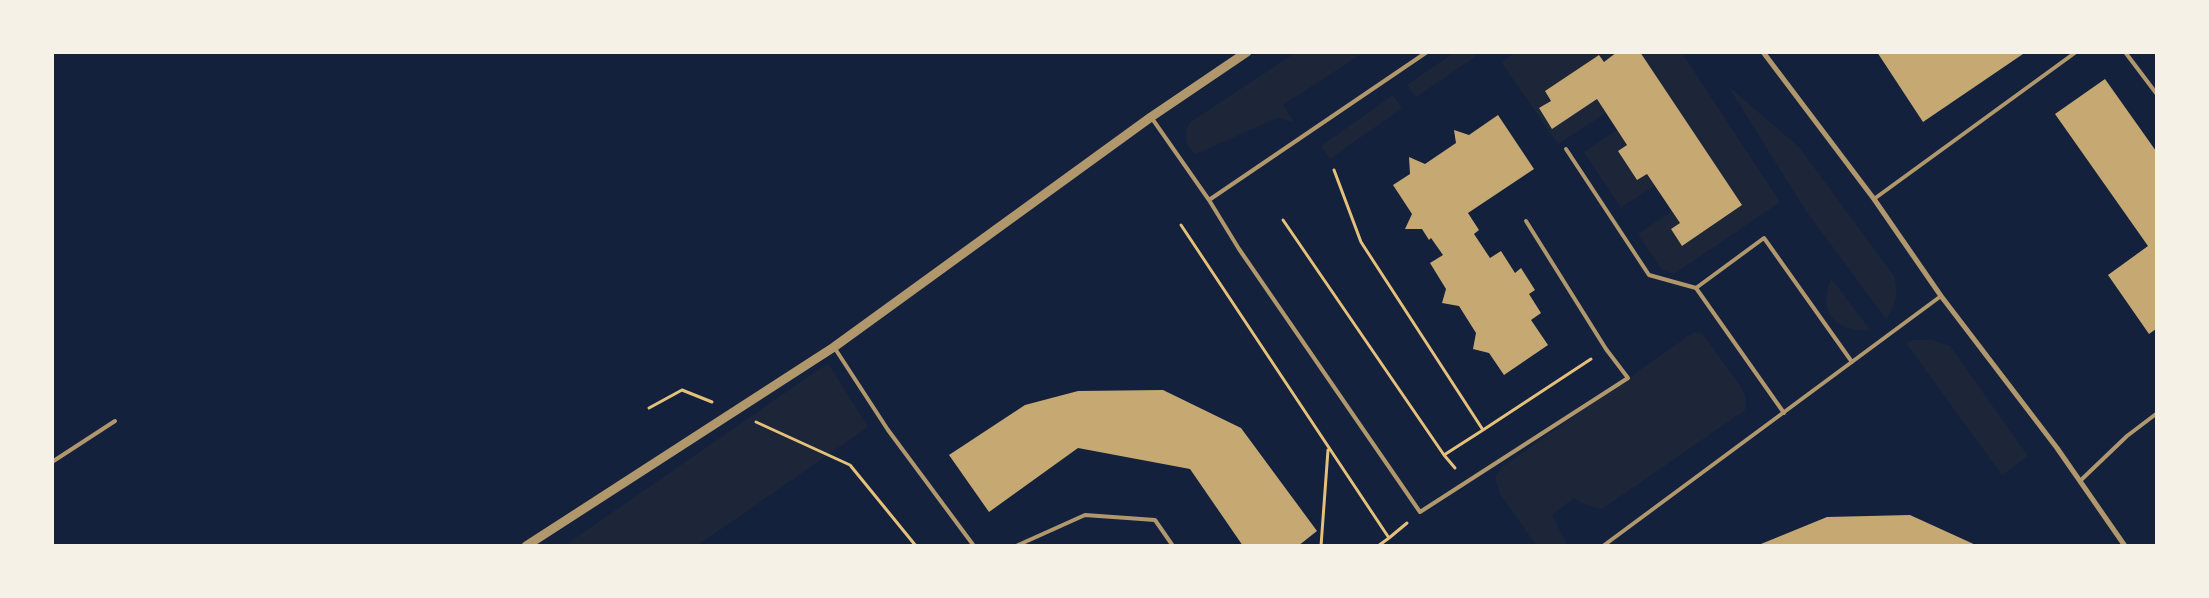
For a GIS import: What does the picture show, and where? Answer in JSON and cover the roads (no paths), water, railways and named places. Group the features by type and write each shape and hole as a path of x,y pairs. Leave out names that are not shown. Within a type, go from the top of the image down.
{"street":[{"path":"526,546 834,346 1151,117 1247,52"},
{"path":"1763,52 1874,200 1941,296 2057,448 2126,546"}],"lane":[{"path":"1210,200 1427,52"},
{"path":"1874,200 2076,52"},
{"path":"2125,52 2156,93"},
{"path":"1151,117 1210,200 1240,249 1420,512 1628,378 1606,349 1526,221"},
{"path":"1566,149 1649,276 1696,288 1784,412"},
{"path":"1696,288 1764,238 1852,362"},
{"path":"1603,546 1941,296"},
{"path":"834,346 888,430 974,546"},
{"path":"2080,481 2127,436 2156,414"},
{"path":"52,462 115,420"},
{"path":"1016,546 1085,515 1155,520 1173,546"}]}
